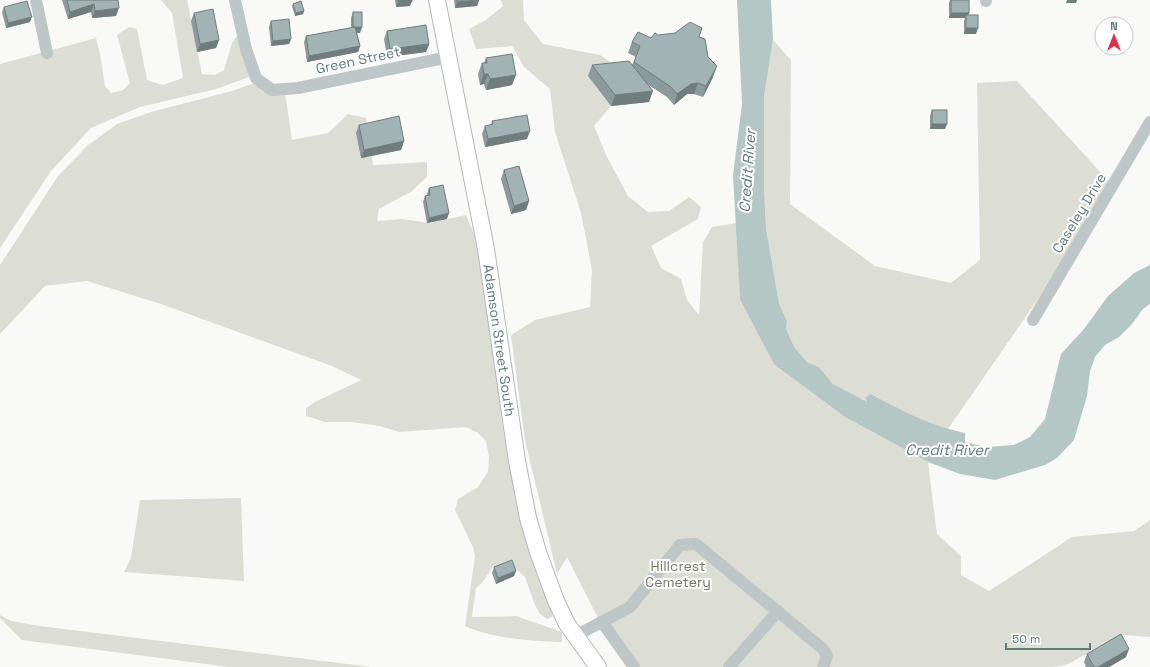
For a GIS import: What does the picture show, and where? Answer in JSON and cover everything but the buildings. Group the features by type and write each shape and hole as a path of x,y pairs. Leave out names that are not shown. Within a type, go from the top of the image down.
{"main road":[{"name":"Adamson Street South","path":"437,0 486,249 517,461 528,518 538,552 556,602 575,636 598,667"}],"street":[{"path":"36,0 47,53"},
{"name":"Green Street","path":"235,0 246,49 256,78 272,90 298,88 449,57"},
{"name":"Caseley Drive","path":"1033,320 1150,122"},
{"path":"575,636 630,608 680,545 696,544 823,648 827,656 823,667"},
{"path":"729,667 778,611"},
{"path":"602,622 634,667"}],"green space":[{"path":"161,0 187,0 202,74 215,75 224,70 232,43 237,36 252,76 216,89 140,107 91,128 51,171 0,248 0,64 96,38 105,86 111,93 123,90 130,83 117,35 129,27 137,29 147,80 163,85 183,78 172,13"},
{"name":"Hillcrest Cemetery","path":"501,0 523,0 524,20 543,44 600,55 625,72 589,76 611,106 594,126 607,157 628,196 648,212 669,211 689,197 701,207 698,219 651,246 661,268 681,279 687,300 699,315 703,242 712,227 737,223 740,299 845,417 928,462 937,534 961,556 961,575 989,591 1072,537 1134,531 1150,520 1150,637 1122,635 1066,665 1051,667 630,667 606,634 567,557 557,574 525,440 511,335 535,320 590,307 592,270 581,213 555,132 550,89 524,67 512,46 476,49 469,29 486,20 503,6"},
{"path":"773,40 791,60 790,204 875,266 951,283 980,260 977,83 1017,81 1115,188 948,429 906,414 872,394 867,403 833,384 819,367 807,362 793,347 786,329 787,321 779,303 766,228 764,186 764,97"},
{"path":"255,83 285,92 292,140 328,133 348,114 366,118 373,165 427,162 427,177 412,191 379,209 377,221 402,219 430,223 466,215 475,237 489,321 503,428 515,495 530,552 553,613 552,617 547,619 540,614 535,605 525,577 508,562 493,567 482,583 476,588 472,617 516,616 562,632 562,642 500,637 465,626 475,556 473,547 455,510 458,499 478,487 488,472 489,456 486,441 478,433 466,427 399,432 380,426 351,422 325,422 306,416 306,408 315,402 361,380 332,366 161,304 87,281 45,286 0,334 0,265 58,176 88,145 117,124 151,112 232,91"},
{"path":"241,498 244,581 124,572 131,558 140,500"},
{"path":"0,615 11,621 40,626 371,667 229,667 22,640 0,618"}],"water":[{"name":"Credit River","path":"737,0 771,0 773,40 764,97 764,186 766,228 779,303 787,321 786,329 794,347 807,362 819,367 833,384 867,402 866,397 871,394 917,417 952,430 965,433 965,442 986,447 1014,445 1030,437 1045,419 1061,354 1084,329 1108,296 1134,273 1150,265 1150,304 1143,309 1132,324 1119,337 1105,345 1095,357 1090,371 1087,396 1074,440 1057,458 1045,465 995,480 960,474 928,462 845,417 774,364 740,299 733,175 742,104"}]}
